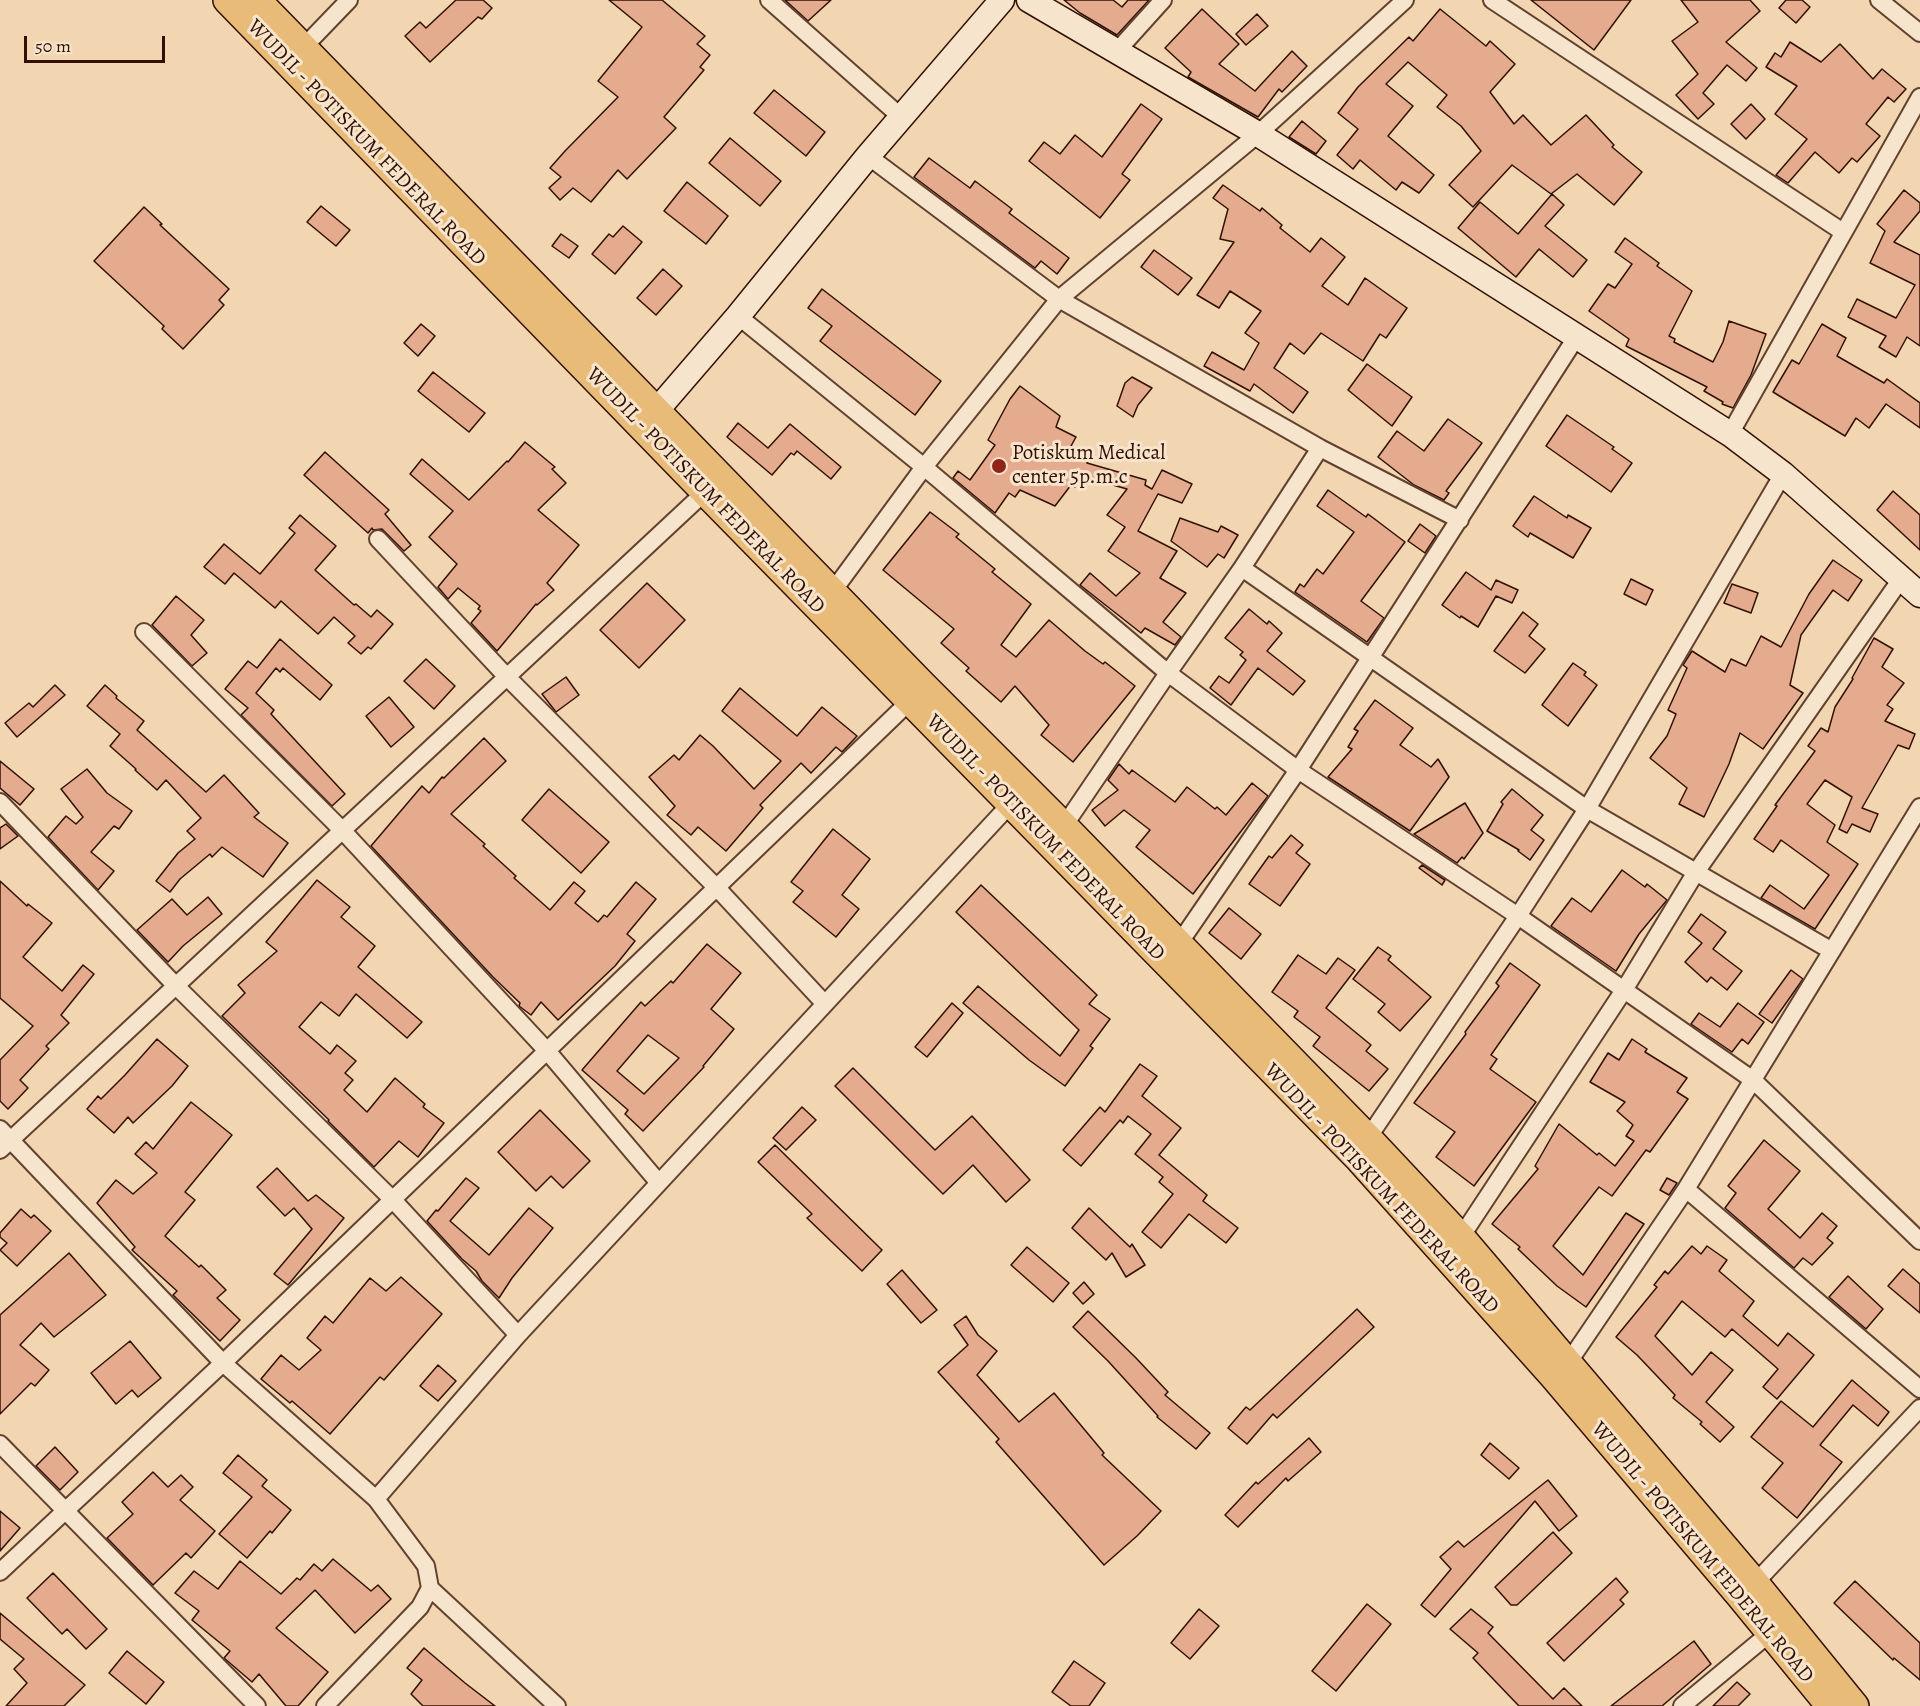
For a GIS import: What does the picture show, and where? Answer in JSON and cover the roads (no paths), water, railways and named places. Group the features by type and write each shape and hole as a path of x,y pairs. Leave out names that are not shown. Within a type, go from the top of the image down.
{"main road":[{"name":"WUDIL - POTISKUM FEDERAL ROAD","path":"227,0 295,55 657,410 833,591 1017,796 1561,1370 1755,1583 1855,1706"},
{"name":"WUDIL - POTISKUM FEDERAL ROAD","path":"257,0 295,55 705,492 910,701 1017,796 1064,826 1368,1138 1461,1237 1561,1370 1830,1706"}],"street":[{"path":"295,55 348,0"},
{"path":"769,0 901,117"},
{"path":"657,410 738,316 868,156 1002,0"},
{"path":"1029,0 1258,134 1730,434 1783,474 1920,595"},
{"path":"1117,51 1163,0"},
{"path":"833,591 924,467 1059,299 1258,134 1405,0"},
{"path":"1492,0 1843,232"},
{"path":"1878,0 1920,33"},
{"path":"1730,434 1919,102"},
{"path":"868,156 1059,299 1320,448 1460,520"},
{"path":"738,316 924,467 1168,673 1298,770 1518,916 1753,1080 1920,1241"},
{"path":"1178,945 1298,770 1577,336"},
{"path":"1064,826 1242,568 1320,448"},
{"path":"1368,1138 1518,916 1587,809 1783,474"},
{"path":"557,1706 430,1588 426,1566 376,1499 223,1363 3,1140 176,986 705,492"},
{"path":"378,539 507,676 718,889 825,1004"},
{"path":"1242,568 1587,809 1832,951"},
{"path":"1461,1237 1624,990 1696,872 1901,579"},
{"path":"144,632 342,830 548,1052 659,1183"},
{"path":"0,1572 223,1363 548,1052 910,701"},
{"path":"376,1499 518,1335 1017,796"},
{"path":"0,802 176,986 393,1200 518,1335"},
{"path":"1561,1370 1686,1190 1920,807"},
{"path":"1686,1190 1920,1389"},
{"path":"1755,1583 1920,1408"},
{"path":"0,1444 257,1706"},
{"path":"325,1706 420,1607 430,1588"},
{"path":"1682,1706 1770,1633"}],"place":[{"name":"Potiskum Medical center 5p.m.c","path":"999,466"}]}
